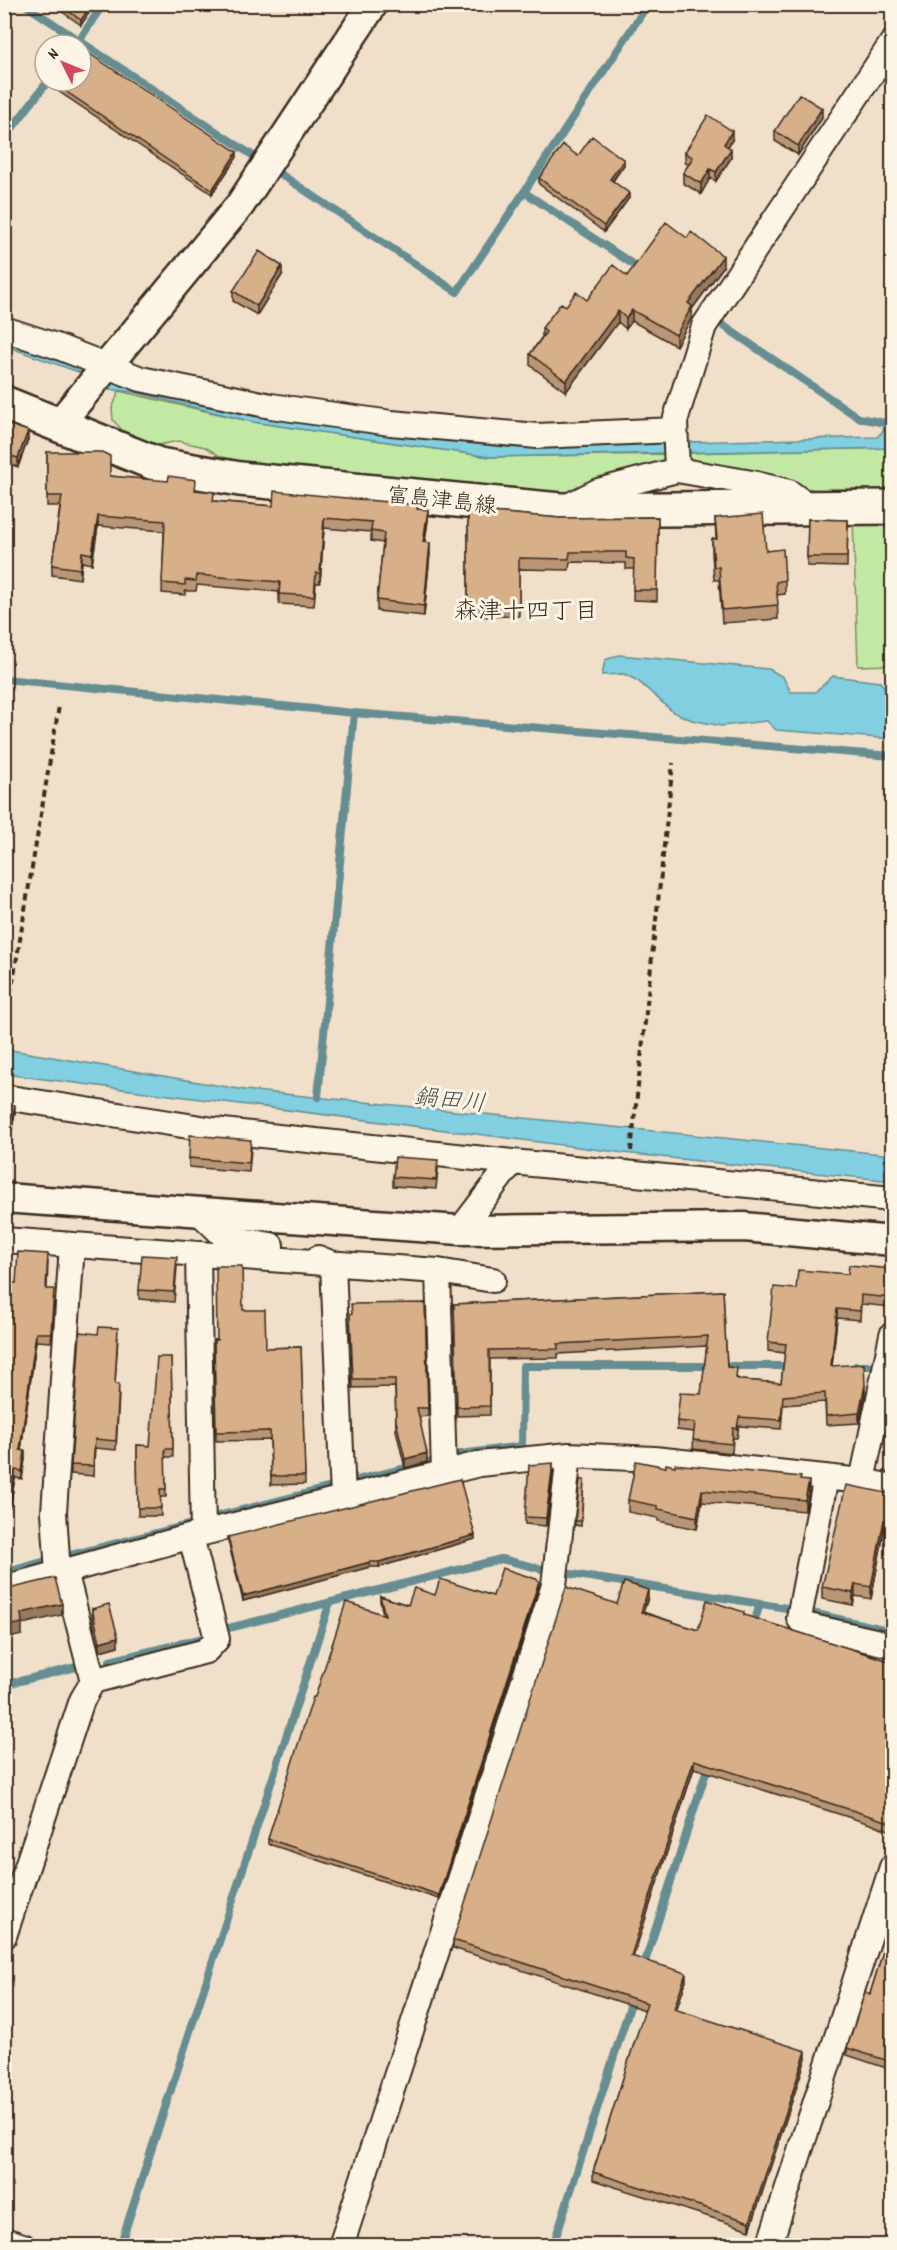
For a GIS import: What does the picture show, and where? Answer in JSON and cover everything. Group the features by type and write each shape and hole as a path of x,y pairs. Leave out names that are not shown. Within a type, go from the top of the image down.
{"main road":[{"name":"富島津島線","path":"4,403 159,465 240,479 560,510 892,507"}],"street":[{"path":"58,425 240,205 373,4"},
{"path":"676,449 675,421 704,326 892,43"},
{"path":"4,329 141,379 271,406 391,423 676,449 752,483 789,492 811,508"},
{"path":"560,510 676,449"},
{"path":"4,1097 214,1130 512,1162 892,1198"},
{"path":"460,1230 512,1162"},
{"path":"4,1198 460,1230 744,1227 892,1241"},
{"path":"199,1212 226,1238 300,1250 333,1264"},
{"path":"4,1240 438,1271 493,1280"},
{"path":"72,1245 54,1512 61,1572 93,1681"},
{"path":"4,1936 82,1700 93,1681 206,1652 217,1639 197,1535 198,1254"},
{"path":"333,1264 343,1498"},
{"path":"438,1271 444,1472"},
{"path":"862,1481 892,1335"},
{"path":"4,1588 197,1535 479,1464 568,1455 654,1460 862,1481 892,1487"},
{"path":"341,2246 554,1585 568,1455"},
{"path":"826,1477 800,1618 804,1625 892,1645"},
{"path":"769,2246 892,1867"},
{"path":"4,2240 23,2246"}],"path":[{"path":"4,1035 59,706"},
{"path":"631,1154 673,763"}],"green space":[{"path":"119,391 253,422 490,457 664,454 663,462 598,487 560,494 245,464 223,458 205,447 178,441 149,447 129,438 113,420 112,409"},
{"path":"892,448 892,495 840,495 691,465 685,453"},
{"path":"892,518 892,665 858,666 853,519"}],"water":[{"path":"4,336 438,437 488,445 539,448 651,439 687,442 877,437 888,421 892,422 892,448 490,457 253,422 133,392 105,389 84,374 5,346"},
{"path":"619,655 769,669 783,677 791,692 815,692 833,676 880,682 892,696 892,739 776,730 767,721 721,726 692,720 673,712 638,681 624,674 602,675 605,660"},
{"path":"5,1049 245,1090 892,1155 892,1181 632,1154 5,1074"}],"building":[{"path":"58,4 92,4 81,20"},
{"path":"93,56 237,152 212,190 68,93 93,93"},
{"path":"799,94 822,108 798,146 775,131"},
{"path":"708,115 732,131 724,144 731,149 716,172 710,169 701,184 683,173 693,158 685,152"},
{"path":"592,136 624,160 610,179 629,193 604,226 539,178 563,145 578,156"},
{"path":"666,222 687,238 691,232 723,256 688,303 692,306 676,335 632,310 626,318 618,311 566,381 530,354 546,332 542,328 561,303 566,306 576,292 587,300 613,265 627,276"},
{"path":"259,251 282,266 257,306 233,291"},
{"path":"4,423 28,431 18,458 4,454"},
{"path":"47,452 102,452 110,456 110,476 168,481 169,476 196,480 195,490 214,492 213,501 273,506 274,491 418,505 417,509 428,510 423,542 430,543 424,606 377,600 384,533 371,531 372,522 324,518 320,573 316,573 314,596 279,594 280,582 197,575 196,581 185,580 185,585 162,583 165,521 98,516 92,554 82,552 80,569 52,565 62,496 47,496"},
{"path":"468,510 560,518 658,517 657,590 633,590 634,559 626,558 626,552 570,552 569,559 519,558 519,605 468,606"},
{"path":"763,514 766,551 783,549 785,580 776,582 778,605 722,610 719,567 714,567 712,539 717,539 715,518"},
{"path":"808,519 848,520 847,557 807,557"},
{"path":"4,1103 15,1105 10,1131 4,1130"},
{"path":"190,1135 251,1140 249,1163 189,1158"},
{"path":"395,1157 438,1160 436,1180 393,1177"},
{"path":"18,1252 48,1254 46,1289 54,1289 51,1333 36,1333 20,1450 25,1451 22,1471 15,1470 10,1498 4,1498 4,1343 6,1336 4,1336 4,1314 7,1283 16,1283"},
{"path":"142,1255 177,1257 174,1292 139,1290"},
{"path":"849,1265 892,1269 892,1298 861,1295 860,1311 837,1309 831,1366 864,1364 865,1385 859,1413 826,1416 825,1393 783,1396 781,1420 739,1417 737,1429 733,1428 732,1444 693,1440 695,1423 677,1421 680,1393 701,1394 708,1336 558,1344 558,1349 489,1350 490,1406 457,1407 454,1304 723,1291 727,1367 737,1368 736,1378 741,1380 781,1383 786,1344 768,1342 774,1287 796,1289 798,1270 848,1274"},
{"path":"216,1266 242,1266 243,1310 265,1310 266,1348 301,1347 305,1476 271,1476 270,1431 216,1432 214,1340 217,1340"},
{"path":"425,1303 428,1408 417,1408 427,1453 405,1459 396,1421 395,1379 353,1379 351,1304"},
{"path":"99,1327 118,1328 115,1384 119,1384 116,1441 95,1439 93,1466 71,1465 80,1332 98,1334"},
{"path":"157,1357 171,1357 173,1449 165,1449 166,1489 160,1489 161,1508 138,1508 137,1445 150,1446"},
{"path":"636,1461 666,1467 666,1464 675,1466 675,1464 801,1477 800,1480 809,1481 805,1500 702,1490 697,1517 628,1500"},
{"path":"553,1463 546,1518 525,1517 529,1465"},
{"path":"460,1479 475,1535 243,1596 228,1537"},
{"path":"580,1480 584,1480 581,1521 575,1521"},
{"path":"846,1485 892,1494 892,1521 884,1520 871,1587 855,1584 853,1593 822,1587"},
{"path":"502,1568 539,1581 439,1895 268,1839 346,1602 385,1615 380,1596 408,1605 414,1588 435,1595 440,1579 493,1596"},
{"path":"55,1578 62,1604 21,1613 22,1623 4,1627 4,1590"},
{"path":"624,1582 648,1590 641,1612 698,1630 707,1600 744,1612 744,1615 892,1662 892,1823 694,1760 631,1956 686,1973 674,2009 806,2051 750,2222 593,2172 647,2003 453,1940 566,1587 617,1604"},
{"path":"109,1604 118,1637 100,1642 92,1609"},
{"path":"892,1922 892,2062 847,2048 865,1992 870,1994"}],"waterway":[{"path":"24,4 255,157"},
{"path":"84,33 103,4"},
{"path":"524,192 648,4"},
{"path":"4,139 39,93"},
{"path":"282,175 457,292 524,192 643,271"},
{"path":"718,322 859,418 885,423 892,433"},
{"path":"4,679 354,713 892,756"},
{"path":"318,1097 354,713"},
{"path":"453,1455 522,1446 523,1366 793,1366"},
{"path":"856,1366 874,1366"},
{"path":"353,1481 435,1461"},
{"path":"214,1517 332,1487"},
{"path":"66,1556 191,1524"},
{"path":"229,1628 501,1559 542,1569"},
{"path":"4,1573 49,1560"},
{"path":"571,1574 793,1609"},
{"path":"120,2246 330,1602"},
{"path":"753,1626 760,1604"},
{"path":"812,1613 892,1631"},
{"path":"110,1661 203,1638"},
{"path":"4,1685 80,1666"},
{"path":"643,1968 709,1763"},
{"path":"553,2246 633,1997"}],"district":[{"name":"森津十四丁目","path":"526,610"}],"water label":[{"name":"鍋田川","path":"450,1099"}]}
